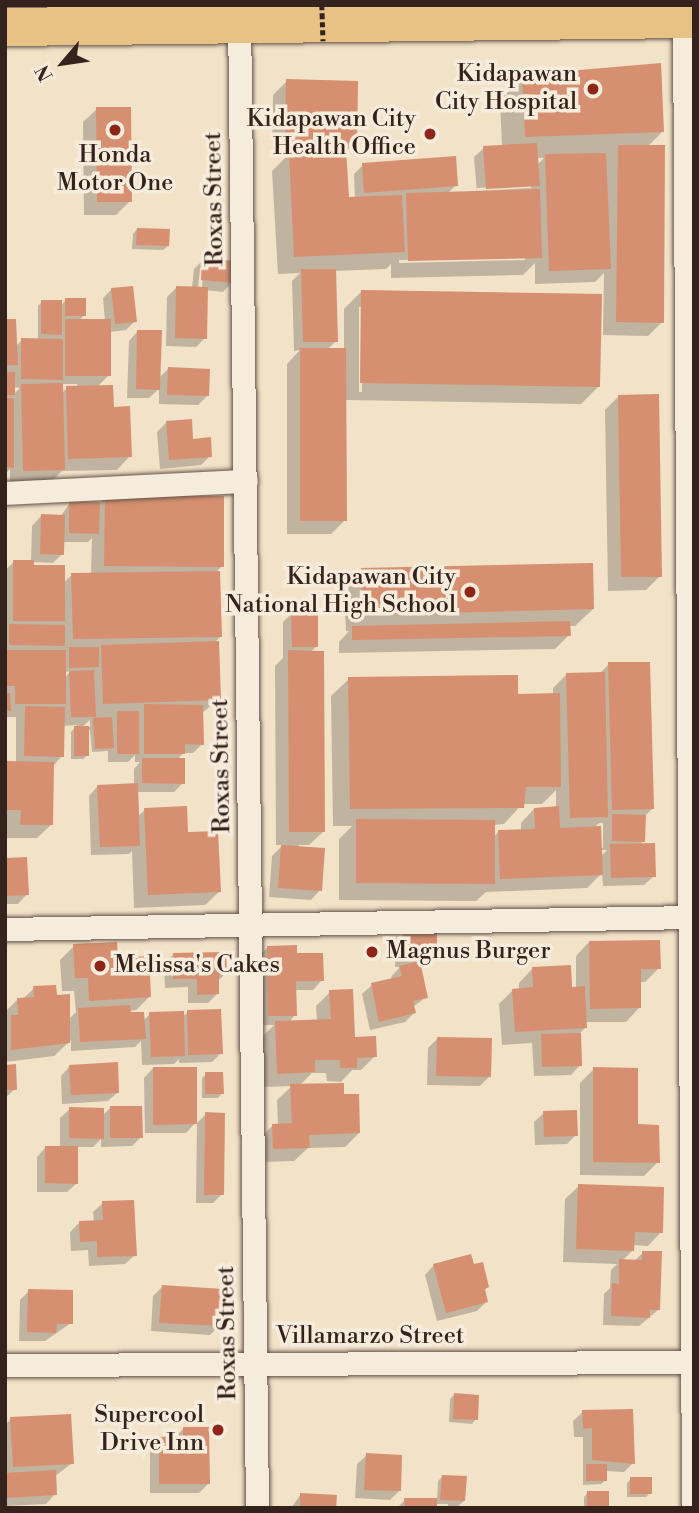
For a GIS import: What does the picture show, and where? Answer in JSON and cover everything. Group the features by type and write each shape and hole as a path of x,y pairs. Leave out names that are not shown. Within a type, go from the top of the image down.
{"highway":[{"path":"5,27 239,15 689,19"}],"street":[{"name":"Roxas Street","path":"239,15 257,1508"},
{"path":"689,19 693,1508"},
{"path":"5,493 246,481"},
{"path":"5,929 690,917"},
{"name":"Villamarzo Street","path":"5,1365 692,1362"}],"path":[{"path":"322,5 323,41"}],"building":[{"name":"Kidapawan City Hospital","path":"661,63 664,132 525,137 522,75"},
{"path":"286,79 358,81 357,143 285,141"},
{"path":"96,107 131,107 132,202 97,202"},
{"path":"537,143 540,186 486,189 483,146"},
{"path":"618,145 665,145 664,323 616,322"},
{"path":"346,149 349,197 402,195 405,252 294,257 289,151"},
{"path":"606,153 611,269 549,271 545,154"},
{"path":"456,156 458,186 364,193 362,163"},
{"path":"540,189 542,258 408,261 406,193"},
{"path":"137,228 170,229 169,246 136,245"},
{"path":"202,258 235,261 234,283 201,280"},
{"path":"301,269 336,269 338,342 303,342"},
{"path":"133,286 137,322 115,324 111,288"},
{"path":"176,286 208,287 207,339 175,338"},
{"path":"361,290 602,294 600,387 360,383"},
{"path":"65,298 86,298 86,316 65,316"},
{"path":"41,300 62,300 62,335 41,334"},
{"path":"5,319 16,319 18,365 5,365"},
{"path":"65,319 111,319 111,376 65,376"},
{"path":"137,330 162,330 160,390 136,389"},
{"path":"21,338 63,339 63,380 21,379"},
{"path":"300,348 346,348 347,521 300,521"},
{"path":"168,367 210,369 209,396 167,395"},
{"path":"5,372 15,372 15,395 5,395"},
{"path":"63,383 65,470 23,471 21,384"},
{"path":"113,385 114,407 130,406 132,457 68,459 66,386"},
{"path":"659,394 662,577 621,577 618,395"},
{"path":"5,398 14,398 14,468 5,467"},
{"path":"192,419 193,439 211,437 212,457 169,460 166,421"},
{"path":"105,495 224,496 224,567 104,566"},
{"path":"69,501 100,502 99,534 69,533"},
{"path":"41,514 65,515 64,555 40,554"},
{"path":"13,560 34,560 34,565 65,565 65,621 13,621"},
{"path":"593,563 594,609 362,615 361,568"},
{"path":"220,571 222,637 73,639 71,573"},
{"path":"291,611 318,611 318,647 292,647"},
{"path":"570,621 571,636 352,640 352,626"},
{"path":"9,624 65,625 65,646 9,645"},
{"path":"219,641 221,700 103,704 101,645"},
{"path":"69,647 99,647 99,667 69,668"},
{"path":"5,650 66,650 66,704 15,704 15,686 5,686"},
{"path":"288,650 324,651 325,832 289,832"},
{"path":"608,662 650,662 654,809 612,810"},
{"path":"94,670 96,717 71,717 69,671"},
{"path":"605,672 608,817 570,818 566,673"},
{"path":"518,675 518,694 560,693 561,787 526,787 524,808 350,809 348,677"},
{"path":"5,693 10,693 11,711 5,711"},
{"path":"144,704 203,705 204,745 185,744 185,754 144,754"},
{"path":"25,706 65,707 64,757 24,756"},
{"path":"117,711 139,711 139,754 117,754"},
{"path":"112,717 114,748 95,749 93,718"},
{"path":"74,726 89,726 89,756 74,756"},
{"path":"142,758 185,758 185,784 142,783"},
{"path":"5,761 54,762 53,825 20,825 21,810 5,810"},
{"path":"138,783 140,846 100,847 97,785"},
{"path":"187,806 188,832 218,831 221,892 148,895 144,808"},
{"path":"559,806 560,828 601,826 603,875 500,879 498,830 535,829 534,808"},
{"path":"612,814 646,815 645,842 612,841"},
{"path":"356,819 495,820 495,884 356,883"},
{"path":"655,843 656,877 611,878 610,844"},
{"path":"281,845 325,848 322,891 278,888"},
{"path":"27,857 29,895 5,896 5,858"},
{"path":"404,931 437,932 437,959 404,959"},
{"path":"660,940 661,969 641,969 641,1008 590,1009 589,941"},
{"path":"117,942 118,958 149,956 151,997 89,1001 88,978 75,978 73,944"},
{"path":"297,945 297,953 323,953 324,981 296,981 297,1016 268,1016 267,946"},
{"path":"226,952 227,975 219,975 219,994 197,995 197,979 173,979 173,953"},
{"path":"420,961 428,998 413,1001 416,1013 379,1022 371,983 402,976 399,966"},
{"path":"571,965 572,987 585,986 587,1028 515,1032 512,989 533,987 532,967"},
{"path":"56,985 57,995 70,994 70,1043 11,1050 11,1015 18,1015 17,998 34,997 33,986"},
{"path":"353,989 355,1037 376,1036 377,1057 357,1058 357,1068 340,1068 340,1060 315,1060 315,1072 277,1074 275,1021 331,1019 329,990"},
{"path":"130,1005 131,1012 144,1012 146,1039 80,1042 78,1008"},
{"path":"221,1009 223,1054 188,1055 187,1010"},
{"path":"184,1011 185,1056 151,1057 149,1012"},
{"path":"581,1033 582,1066 542,1067 541,1034"},
{"path":"437,1037 492,1038 491,1077 436,1076"},
{"path":"118,1062 119,1093 71,1095 69,1065"},
{"path":"16,1064 17,1090 5,1090 5,1065"},
{"path":"153,1067 197,1067 197,1124 153,1125"},
{"path":"593,1067 638,1068 638,1124 659,1125 660,1163 593,1162"},
{"path":"205,1072 223,1072 224,1094 205,1094"},
{"path":"344,1083 344,1094 359,1094 360,1133 309,1135 310,1148 273,1149 272,1124 292,1123 290,1084"},
{"path":"110,1106 142,1106 143,1138 110,1138"},
{"path":"69,1107 104,1108 104,1139 69,1138"},
{"path":"577,1110 578,1136 544,1137 543,1111"},
{"path":"205,1112 225,1113 224,1195 204,1195"},
{"path":"45,1146 78,1146 78,1184 45,1183"},
{"path":"578,1184 664,1187 663,1233 635,1232 634,1251 576,1249"},
{"path":"134,1200 137,1256 97,1257 97,1241 80,1242 79,1221 103,1220 102,1201"},
{"path":"642,1251 662,1251 660,1310 650,1310 650,1318 611,1316 612,1283 619,1284 619,1259 642,1260"},
{"path":"471,1254 474,1264 483,1262 489,1287 485,1289 488,1302 446,1313 433,1264"},
{"path":"162,1285 223,1289 221,1326 159,1323"},
{"path":"28,1289 73,1290 73,1324 57,1324 56,1333 27,1332"},
{"path":"454,1393 479,1395 478,1420 453,1419"},
{"path":"633,1409 635,1464 592,1460 592,1428 583,1429 582,1410"},
{"path":"71,1414 74,1464 13,1467 10,1417"},
{"path":"183,1427 209,1427 210,1484 159,1484 159,1437 183,1436"},
{"path":"366,1453 402,1455 401,1491 364,1490"},
{"path":"586,1464 607,1464 607,1481 586,1481"},
{"path":"56,1470 57,1495 5,1498 5,1473"},
{"path":"442,1475 467,1476 465,1501 440,1500"},
{"path":"630,1477 652,1477 652,1494 630,1494"},
{"path":"587,1491 609,1491 609,1507 587,1508"},
{"path":"300,1493 337,1495 336,1508 300,1508"},
{"path":"404,1498 437,1498 437,1508 405,1508"}],"place":[{"name":"Kidapawan City Hospital","path":"593,89"},
{"name":"Honda Motor One","path":"115,130"},
{"name":"Kidapawan City Health Office","path":"430,134"},
{"name":"Kidapawan City National High School","path":"470,592"},
{"name":"Magnus Burger","path":"372,952"},
{"name":"Melissa's Cakes","path":"100,966"},
{"name":"Supercool Drive Inn","path":"218,1430"}]}
